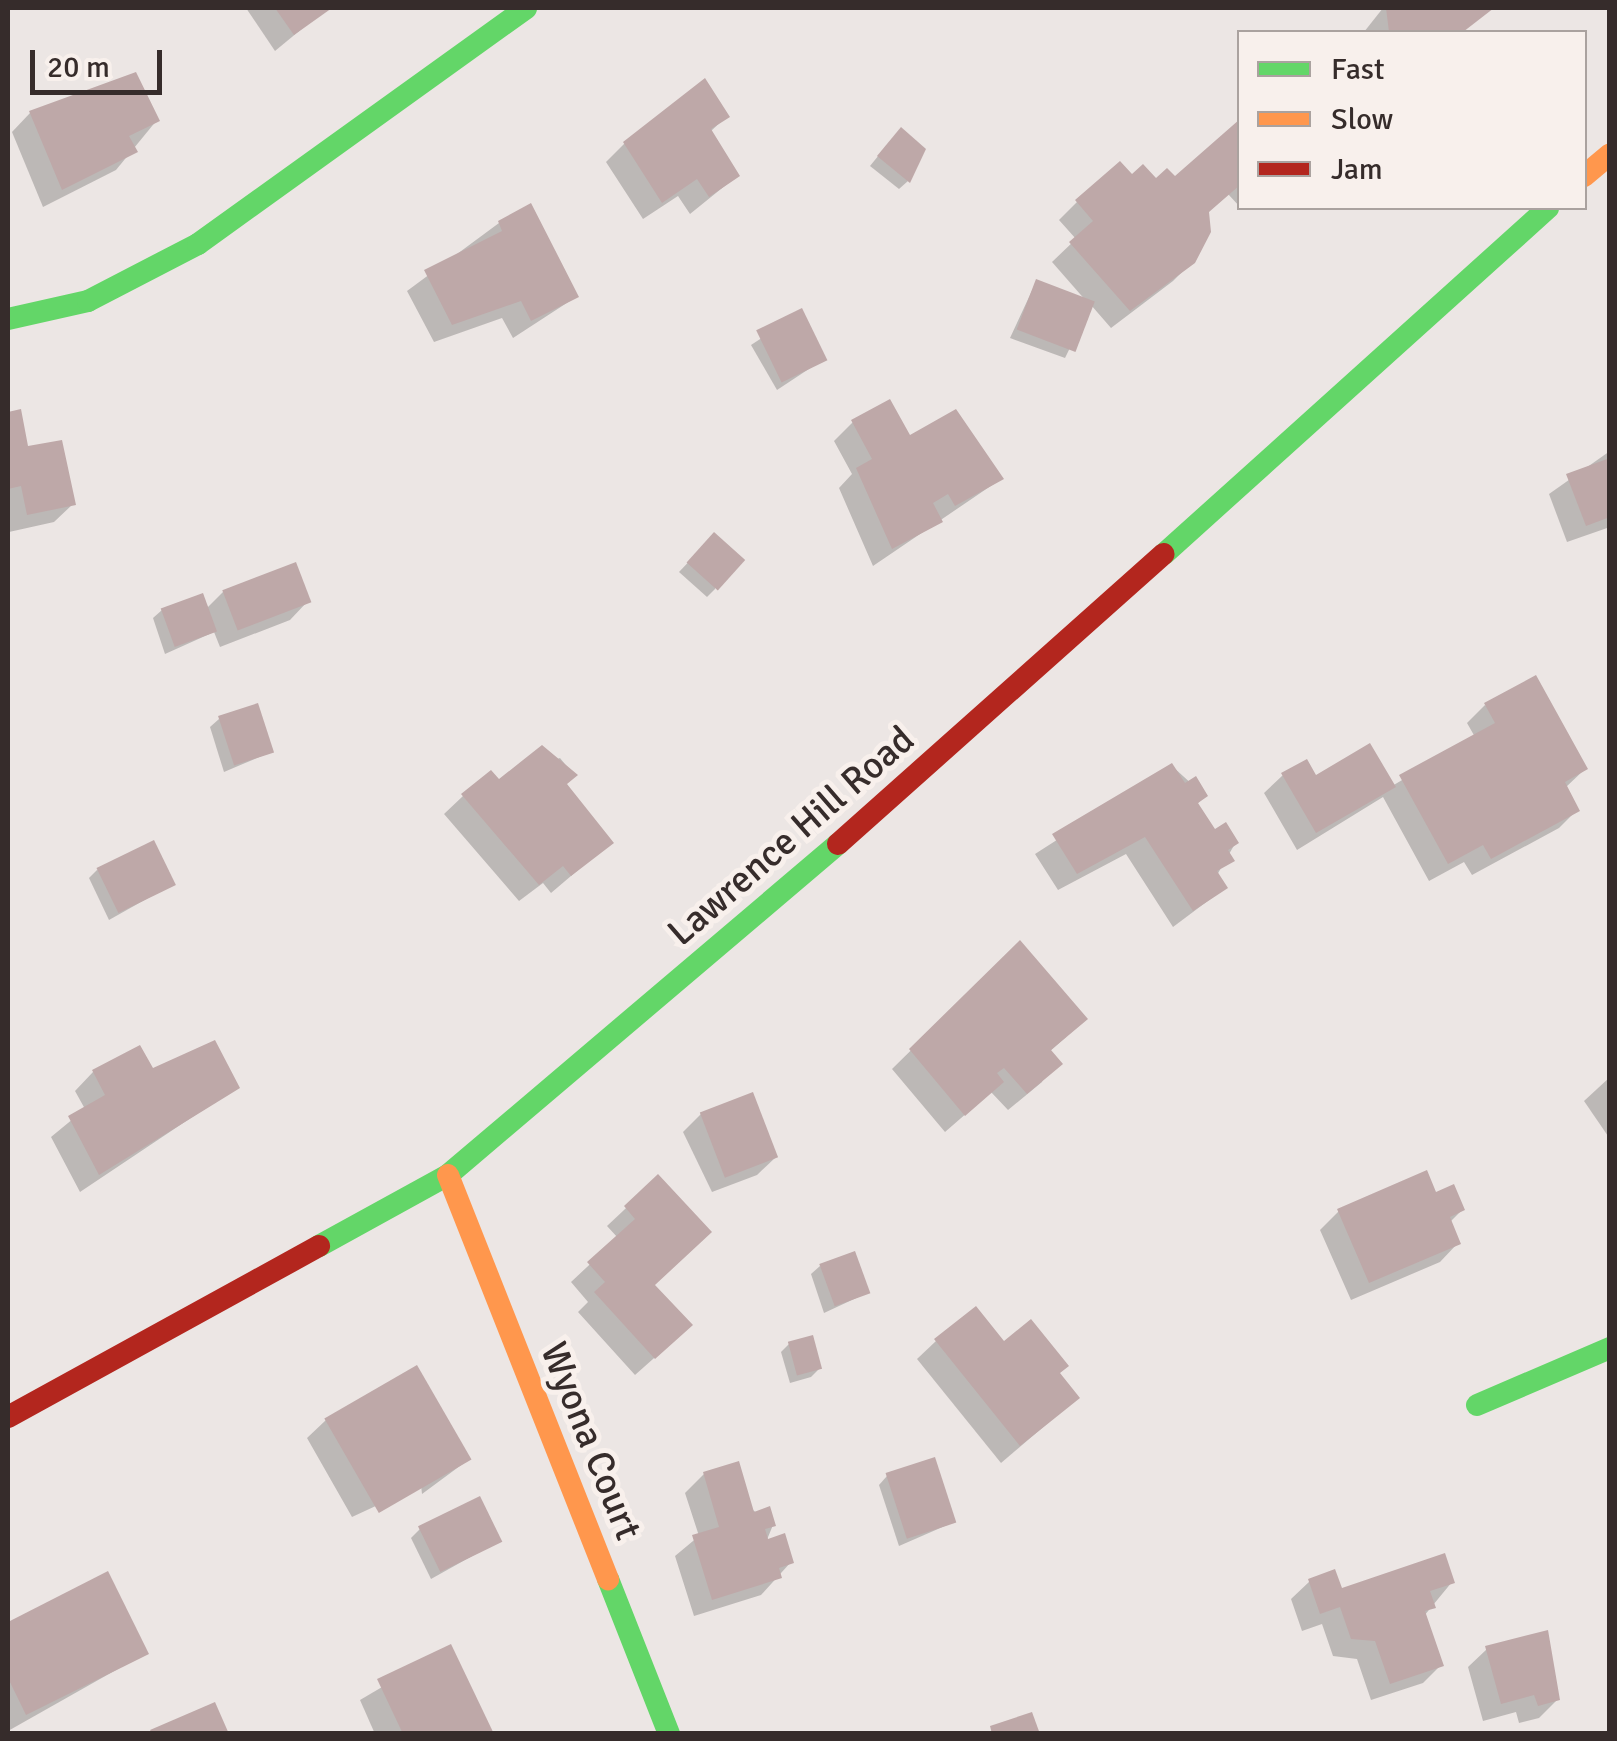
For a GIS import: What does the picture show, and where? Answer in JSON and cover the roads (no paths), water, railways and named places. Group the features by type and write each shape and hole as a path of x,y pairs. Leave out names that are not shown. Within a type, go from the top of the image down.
{"main road":[{"path":"8,319 88,300 198,244 526,8"},
{"path":"1587,173 1610,154"},
{"name":"Lawrence Hill Road","path":"8,1417 448,1175 896,794 1546,210"},
{"name":"Wyona Court","path":"448,1175 669,1734"},
{"path":"1477,1405 1610,1348"}]}
